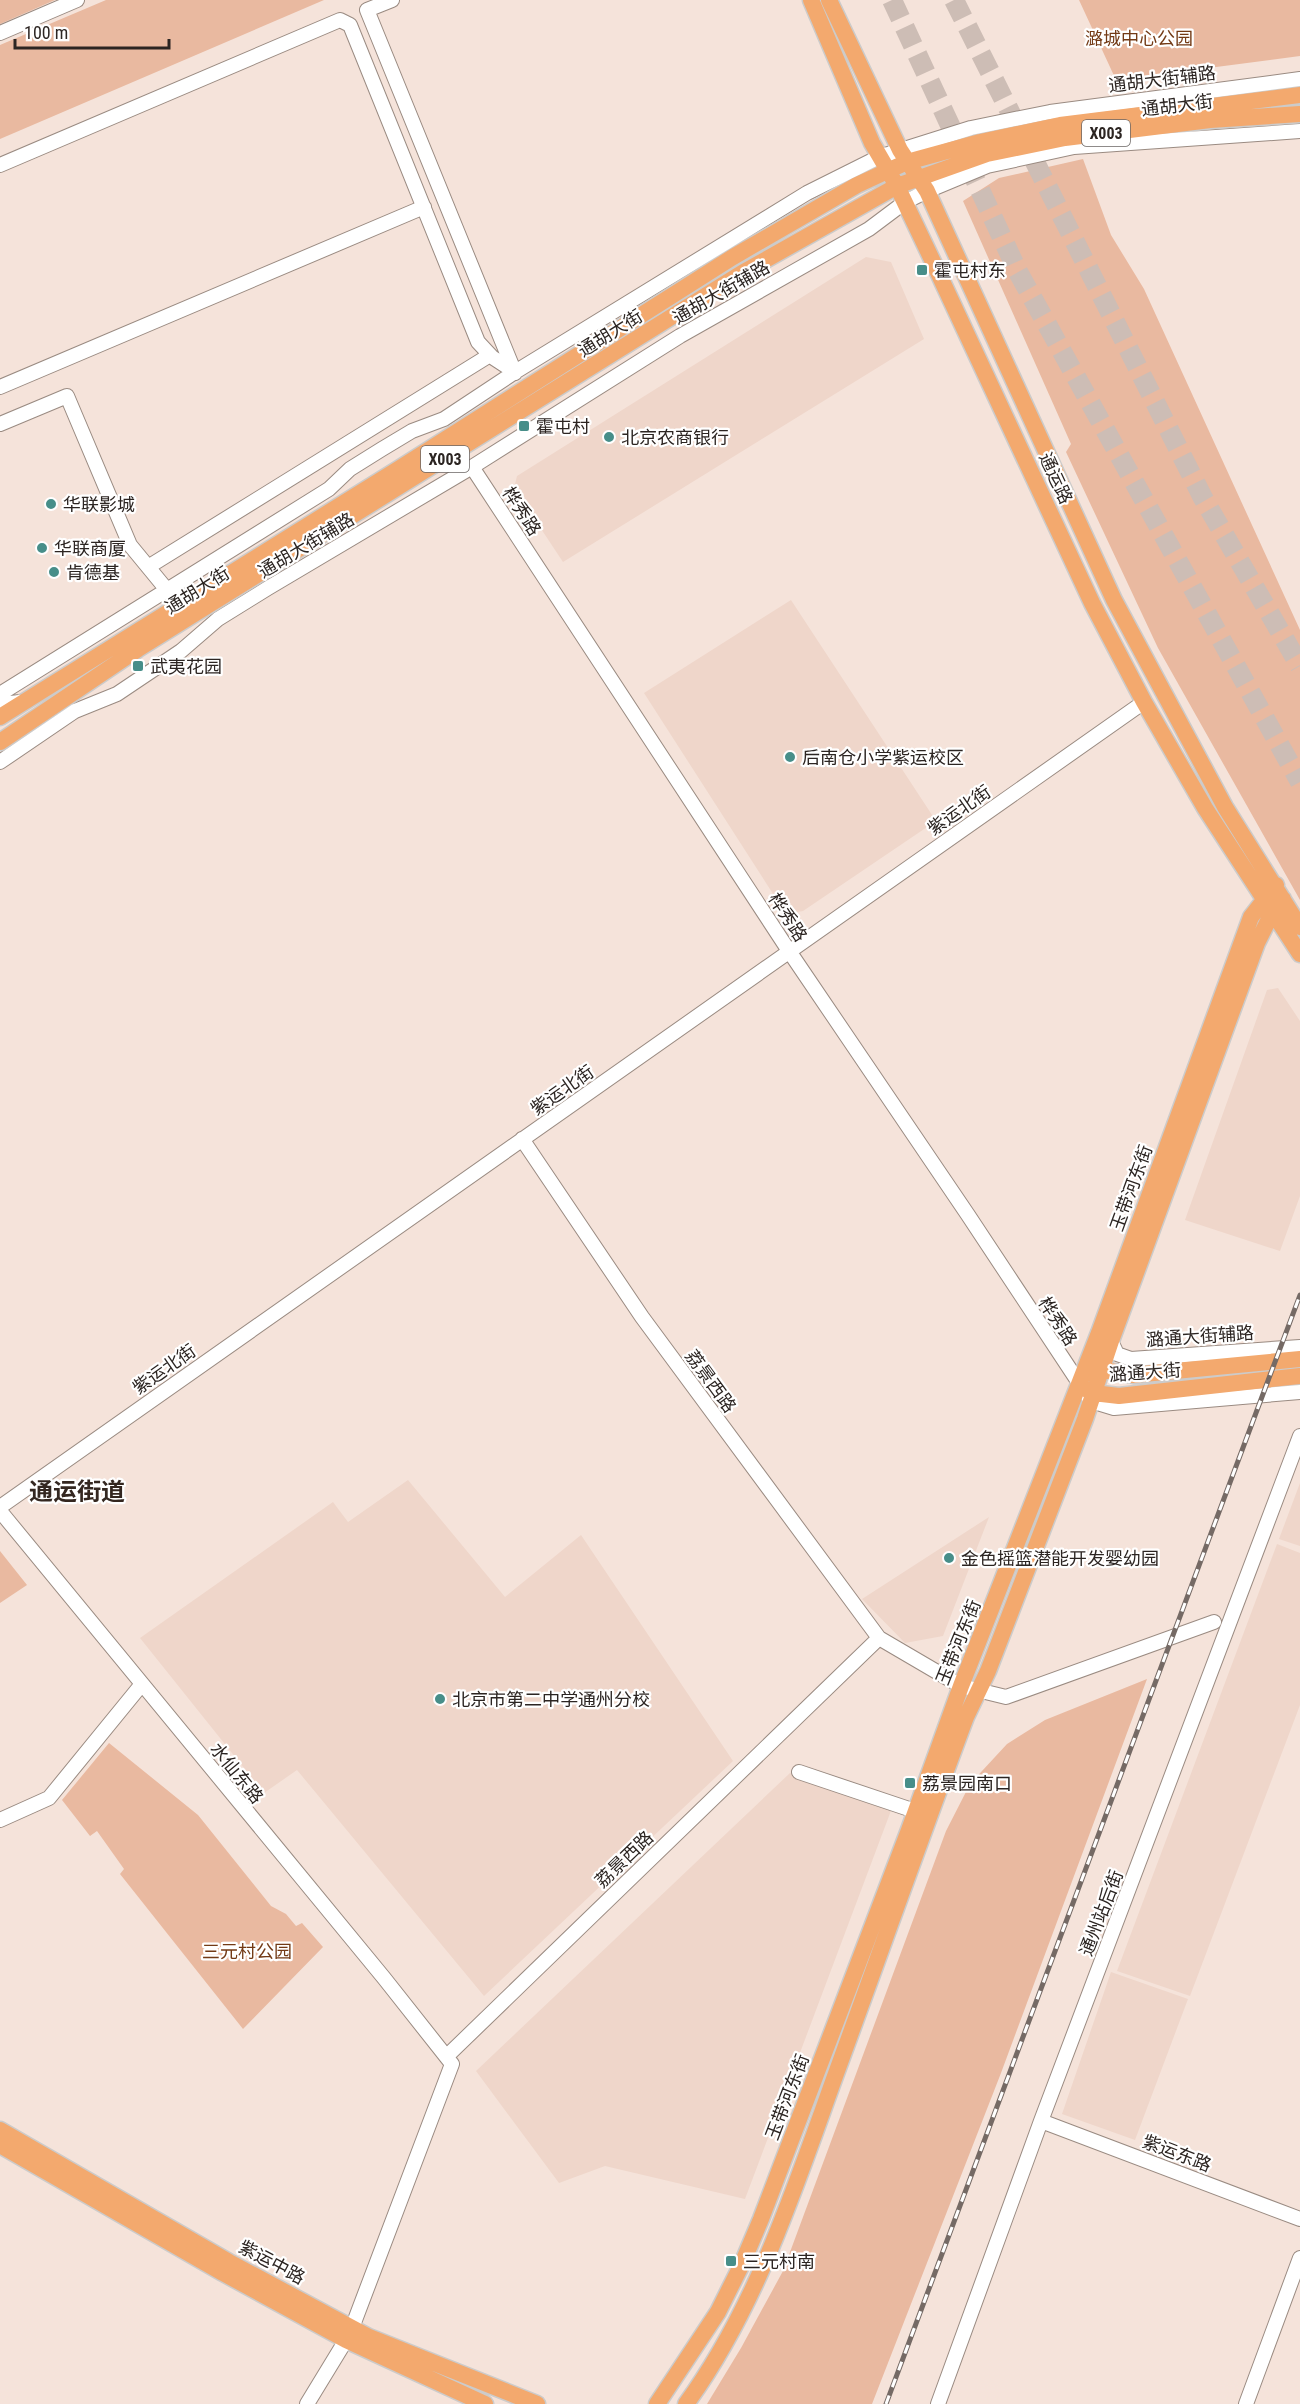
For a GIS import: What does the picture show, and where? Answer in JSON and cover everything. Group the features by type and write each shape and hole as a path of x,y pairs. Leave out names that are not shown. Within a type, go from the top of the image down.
{"main road":[{"name":"通运路","path":"811,0 879,157 905,202 1092,603 1144,702 1205,808 1300,954"},
{"name":"通运路","path":"829,0 904,156 922,184 1114,600 1225,807 1300,927"},
{"name":"通胡大街","path":"0,742 138,649 893,179 904,156 1060,125 1300,95"},
{"name":"通胡大街","path":"0,717 20,702 524,390 733,257 857,185 893,179 922,184 987,153 1065,138 1210,120 1300,114"},
{"name":"玉带河东街","path":"657,2404 718,2312 742,2264 915,1811 960,1686 1099,1333 1251,917 1268,905 1280,892"},
{"name":"玉带河东街","path":"686,2404 708,2374 753,2289 802,2169 926,1824 978,1690 993,1660 1103,1370 1257,943 1268,905"},
{"name":"潞通大街","path":"1300,1359 1133,1375 1103,1370 1078,1384 1092,1397 1300,1376"},
{"name":"紫运中路","path":"0,2130 349,2334 369,2337 537,2404"},
{"name":"紫运中路","path":"0,2145 223,2273 485,2404"}],"street":[{"path":"0,33 77,0"},
{"path":"392,0 368,10 524,390"},
{"path":"0,165 340,20 350,25 478,342 490,355 515,372"},
{"name":"通胡大街辅路","path":"0,694 329,489 350,469 382,448 412,431 444,419 515,372 807,193 879,157 904,156 970,129 1050,112 1300,79"},
{"name":"通胡大街辅路","path":"0,762 75,711 117,694 181,651 224,615 472,467 680,336 869,229 905,202 922,184 987,166 1074,147 1300,131"},
{"path":"0,387 424,207"},
{"path":"148,567 490,355"},
{"path":"0,424 67,396 130,545 167,590 188,598"},
{"name":"桦秀路","path":"472,467 789,951 968,1215 1078,1384"},
{"path":"0,704 20,702"},
{"name":"紫运北街","path":"0,1509 339,1267 1144,702"},
{"name":"荔景西路","path":"522,1140 642,1317 879,1638 960,1686 1006,1697 1214,1622"},
{"name":"潞通大街辅路","path":"1112,1341 1117,1354 1131,1359 1300,1347"},
{"path":"1092,1397 1114,1408 1300,1392"},
{"name":"通州站后街","path":"938,2404 1041,2121 1300,1436"},
{"name":"水仙东路","path":"0,1509 447,2056"},
{"name":"荔景西路","path":"447,2056 879,1638"},
{"path":"0,1820 49,1798 142,1684"},
{"path":"799,1772 915,1811"},
{"path":"306,2404 349,2334 452,2064 447,2056"},
{"name":"紫运东路","path":"1041,2121 1300,2219"},
{"path":"1246,2404 1300,2258"}],"shaded area":[{"path":"866,257 891,262 924,339 563,562 514,488 517,476"},
{"name":"后南仓小学紫运校区","path":"791,600 936,821 803,911 786,914 644,693"},
{"path":"1278,988 1300,1021 1300,1196 1280,1251 1185,1220 1267,990"},
{"name":"北京市第二中学通州分校","path":"408,1480 505,1597 581,1535 733,1761 484,1996 297,1770 264,1793 140,1638 333,1502 348,1522"},
{"path":"1300,1483 1300,1546 1279,1539"},
{"name":"金色摇篮潜能开发婴幼园","path":"989,1517 943,1636 905,1643 862,1599"},
{"path":"1277,1544 1300,1553 1300,1705 1190,1996 1117,1971"},
{"path":"790,1773 892,1808 745,2199 605,2166 559,2183 476,2071"},
{"path":"1111,1972 1188,1999 1135,2140 1062,2114"}],"green space":[{"path":"0,0 55,0 0,24"},
{"path":"106,0 324,0 0,139 0,45"},
{"name":"潞城中心公园","path":"1079,0 1300,0 1300,56 1116,80"},
{"path":"1083,159 1111,235 1144,289 1300,630 1300,900 1158,648 1066,452 1071,444 963,201 999,178"},
{"path":"0,1551 27,1585 0,1603"},
{"path":"1147,1679 1001,2073 872,2404 707,2404 783,2271 946,1831 970,1784 1007,1744 1045,1720"},
{"name":"三元村公园","path":"109,1743 198,1815 271,1906 286,1914 296,1926 302,1923 323,1947 243,2029 120,1874 124,1869 97,1831 90,1836 62,1800"}],"tunnel":[{"path":"892,0 1018,272 1300,782"},
{"path":"954,0 1203,498 1300,666"}],"railway":[{"path":"886,2404 1300,1295"}],"place":[{"name":"霍屯村东","path":"922,270"},
{"name":"霍屯村","path":"524,426"},
{"name":"北京农商银行","path":"609,437"},
{"name":"华联影城","path":"51,504"},
{"name":"华联商厦","path":"42,548"},
{"name":"肯德基","path":"54,572"},
{"name":"武夷花园","path":"138,666"},
{"name":"后南仓小学紫运校区","path":"790,757"},
{"name":"金色摇篮潜能开发婴幼园","path":"949,1558"},
{"name":"北京市第二中学通州分校","path":"440,1699"},
{"name":"荔景园南口","path":"910,1783"},
{"name":"三元村南","path":"731,2261"}],"district":[{"name":"通运街道","path":"77,1492"}]}
